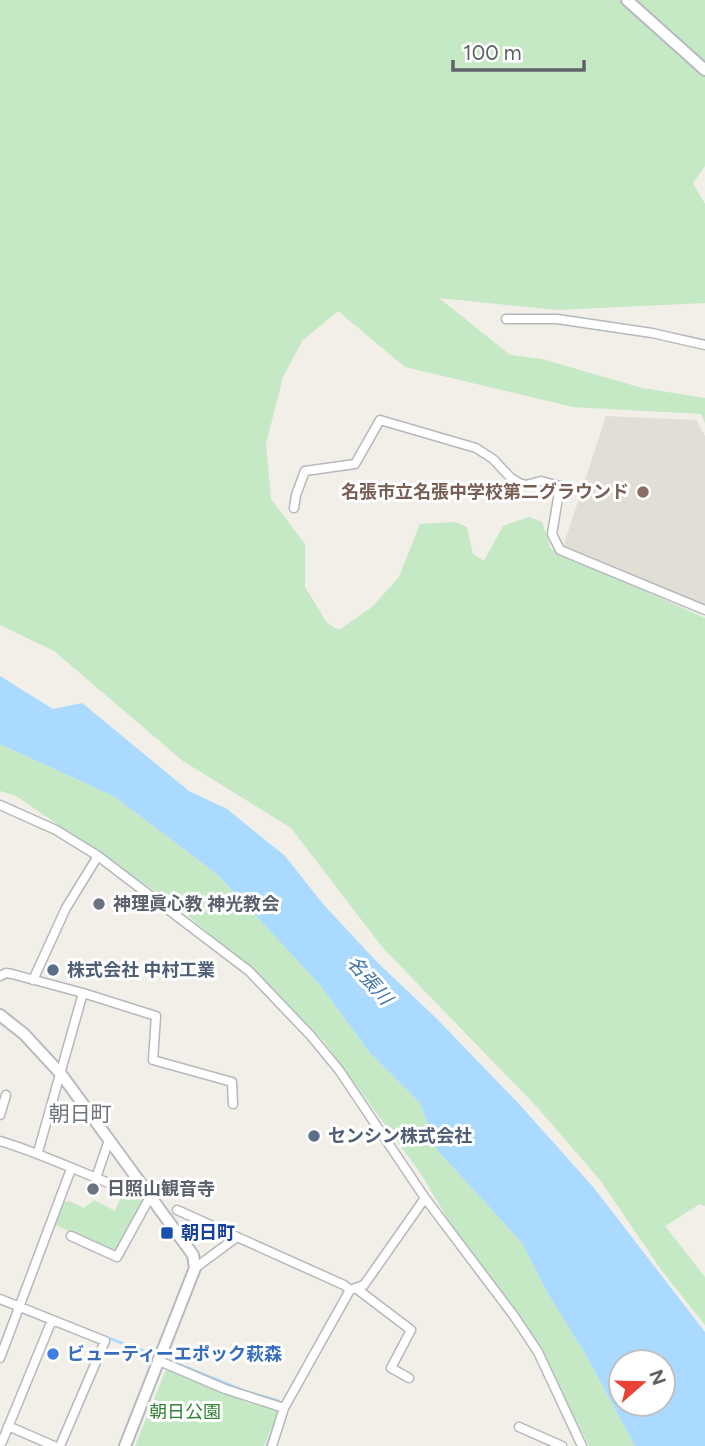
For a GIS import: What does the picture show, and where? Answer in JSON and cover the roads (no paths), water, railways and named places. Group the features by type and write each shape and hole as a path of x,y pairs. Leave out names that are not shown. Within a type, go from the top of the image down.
{"street":[{"path":"627,0 705,70"},
{"path":"506,319 557,319 652,333 705,345"},
{"path":"295,508 296,495 305,471 355,464 380,419 477,448 519,483 526,485 541,481 561,486 552,534 560,550 705,610"},
{"path":"0,805 56,830 98,856 224,951 258,980 311,1036 339,1070 425,1198 538,1352 582,1446"},
{"path":"33,980 66,908 98,856"},
{"path":"0,976 6,973 156,1016 153,1060 232,1082 233,1104"},
{"path":"38,1153 83,993"},
{"path":"0,1015 24,1034 61,1074 188,1247 193,1255 195,1268"},
{"path":"0,1115 6,1095"},
{"path":"0,1140 119,1187 137,1179"},
{"path":"96,1178 109,1140"},
{"path":"0,1358 71,1169"},
{"path":"71,1236 117,1257 150,1197"},
{"path":"272,1446 280,1407 353,1290 364,1285 371,1277 425,1198"},
{"path":"177,1210 344,1285 411,1330"},
{"path":"125,1446 195,1268 237,1237"},
{"path":"0,1299 105,1340 60,1446"},
{"path":"2,1442 52,1320"},
{"path":"409,1378 391,1368 418,1321"},
{"path":"157,1360 225,1389 280,1407"},
{"path":"8,1426 54,1446"},
{"path":"519,1427 562,1446"}],"water":[{"name":"名張川","path":"0,676 53,709 82,703 189,791 227,809 285,856 323,904 377,962 437,1019 520,1105 594,1188 705,1332 705,1446 635,1446 620,1418 677,1418 677,1348 607,1348 607,1394 547,1292 522,1243 438,1151 420,1103 370,1053 320,985 218,875 115,797 0,744"}],"waterway":[{"path":"97,1334 147,1352"},
{"path":"171,1361 245,1391 279,1401 278,1414 267,1446"}],"place":[{"name":"名張市立名張中学校第二グラウンド","path":"643,492"},
{"name":"神理眞心教 神光教会","path":"99,904"},
{"name":"株式会社 中村工業","path":"53,970"},
{"name":"センシン株式会社","path":"314,1136"},
{"name":"日照山観音寺","path":"93,1189"},
{"name":"朝日町","path":"167,1233"},
{"name":"ビューティーエポック萩森","path":"53,1354"}],"district":[{"name":"朝日町","path":"80,1114"}],"park label":[{"name":"朝日公園","path":"185,1412"}]}
